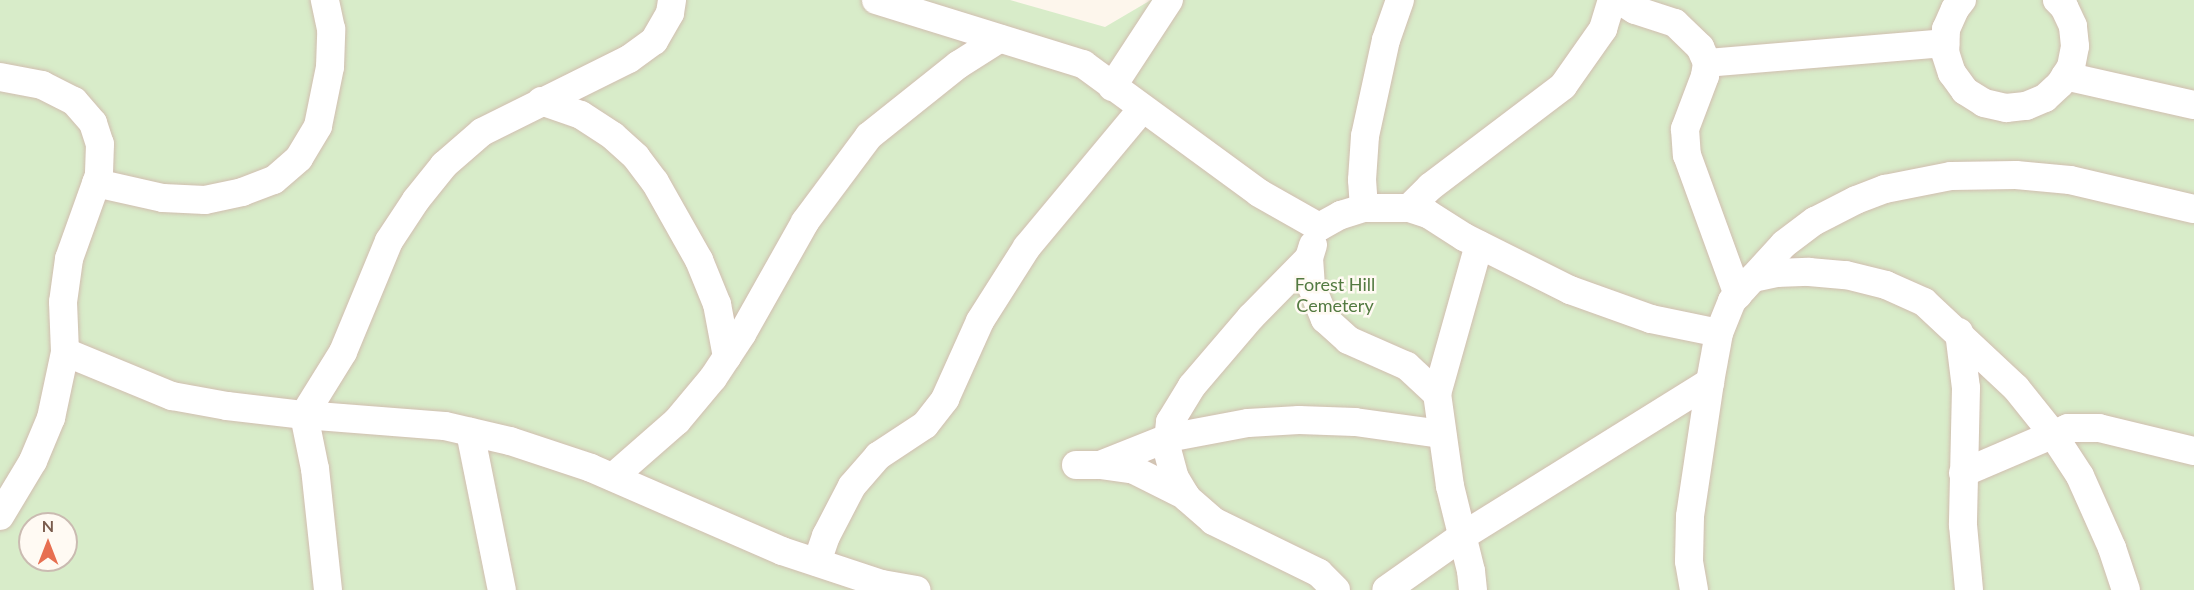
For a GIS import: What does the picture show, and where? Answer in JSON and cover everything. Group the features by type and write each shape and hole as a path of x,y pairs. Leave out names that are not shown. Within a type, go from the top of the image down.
{"lane":[{"path":"96,183 163,198 205,200 242,192 274,180 299,158 318,126 330,67 331,29 325,0"},
{"path":"328,590 315,469 304,415 343,352 388,241 444,165 482,132 541,101 600,75 654,41 670,13 672,0"},
{"path":"876,0 1083,64 1259,193 1318,227"},
{"path":"1112,87 1169,0"},
{"path":"1364,208 1362,180 1365,136 1386,40 1400,0"},
{"path":"1962,0 1954,9 1946,29 1946,43 1952,73 1965,91 1984,103 2006,108 2026,106 2045,98 2060,84 2071,67 2075,46 2073,26 2064,7 2057,0"},
{"path":"1409,208 1430,187 1563,86 1622,3 1675,23 1700,47 1707,63 1705,76 1685,129 1687,155 1745,286"},
{"path":"613,477 677,421 727,357 805,222 869,136 949,72 999,39"},
{"path":"1707,63 1946,43"},
{"path":"0,76 42,85 74,101 93,123 100,144 99,175 69,259 63,302 65,352 51,418 33,461 0,516"},
{"path":"2065,76 2194,105"},
{"path":"541,101 581,115 613,136 636,157 655,182 699,260 717,304 727,357"},
{"path":"828,574 826,536 852,486 878,456 925,425 945,399 980,321 1027,247 1142,109"},
{"path":"1694,590 1689,561 1690,516 1719,333 1732,301 1784,244 1815,221 1856,200 1885,189 1951,176 1984,174 2070,180 2194,209"},
{"path":"1437,394 1407,366 1348,340 1325,319 1311,285 1308,258 1318,227 1341,215 1364,208 1409,208 1428,214 1479,245 1570,290 1651,319 1719,333"},
{"path":"1473,590 1464,535 1450,486 1437,394 1446,355 1479,245"},
{"path":"1308,258 1251,317 1192,386 1170,422 1167,449 1175,478 1186,496 1213,521 1319,573 1336,590"},
{"path":"1745,286 1776,273 1809,272 1856,277 1886,285 1924,302 1959,332 2016,388 2052,433 2080,476 2112,548 2127,590"},
{"path":"1959,332 1966,388 1967,436 1963,473 1963,525 1969,590"},
{"path":"65,352 172,396 226,406 304,415 445,426 510,441 613,477 782,551 828,574 916,590"},
{"path":"1407,366 1446,355"},
{"path":"1386,590 1464,535 1710,382"},
{"path":"1186,496 1134,470 1088,465 1168,438 1248,423 1299,420 1355,422 1442,434"},
{"path":"1963,473 2068,428 2099,428 2194,452"},
{"path":"470,432 502,590"}],"green space":[{"name":"Forest Hill Cemetery","path":"0,0 1010,0 1105,27 1151,0 2194,0 2194,590 0,590"}]}
